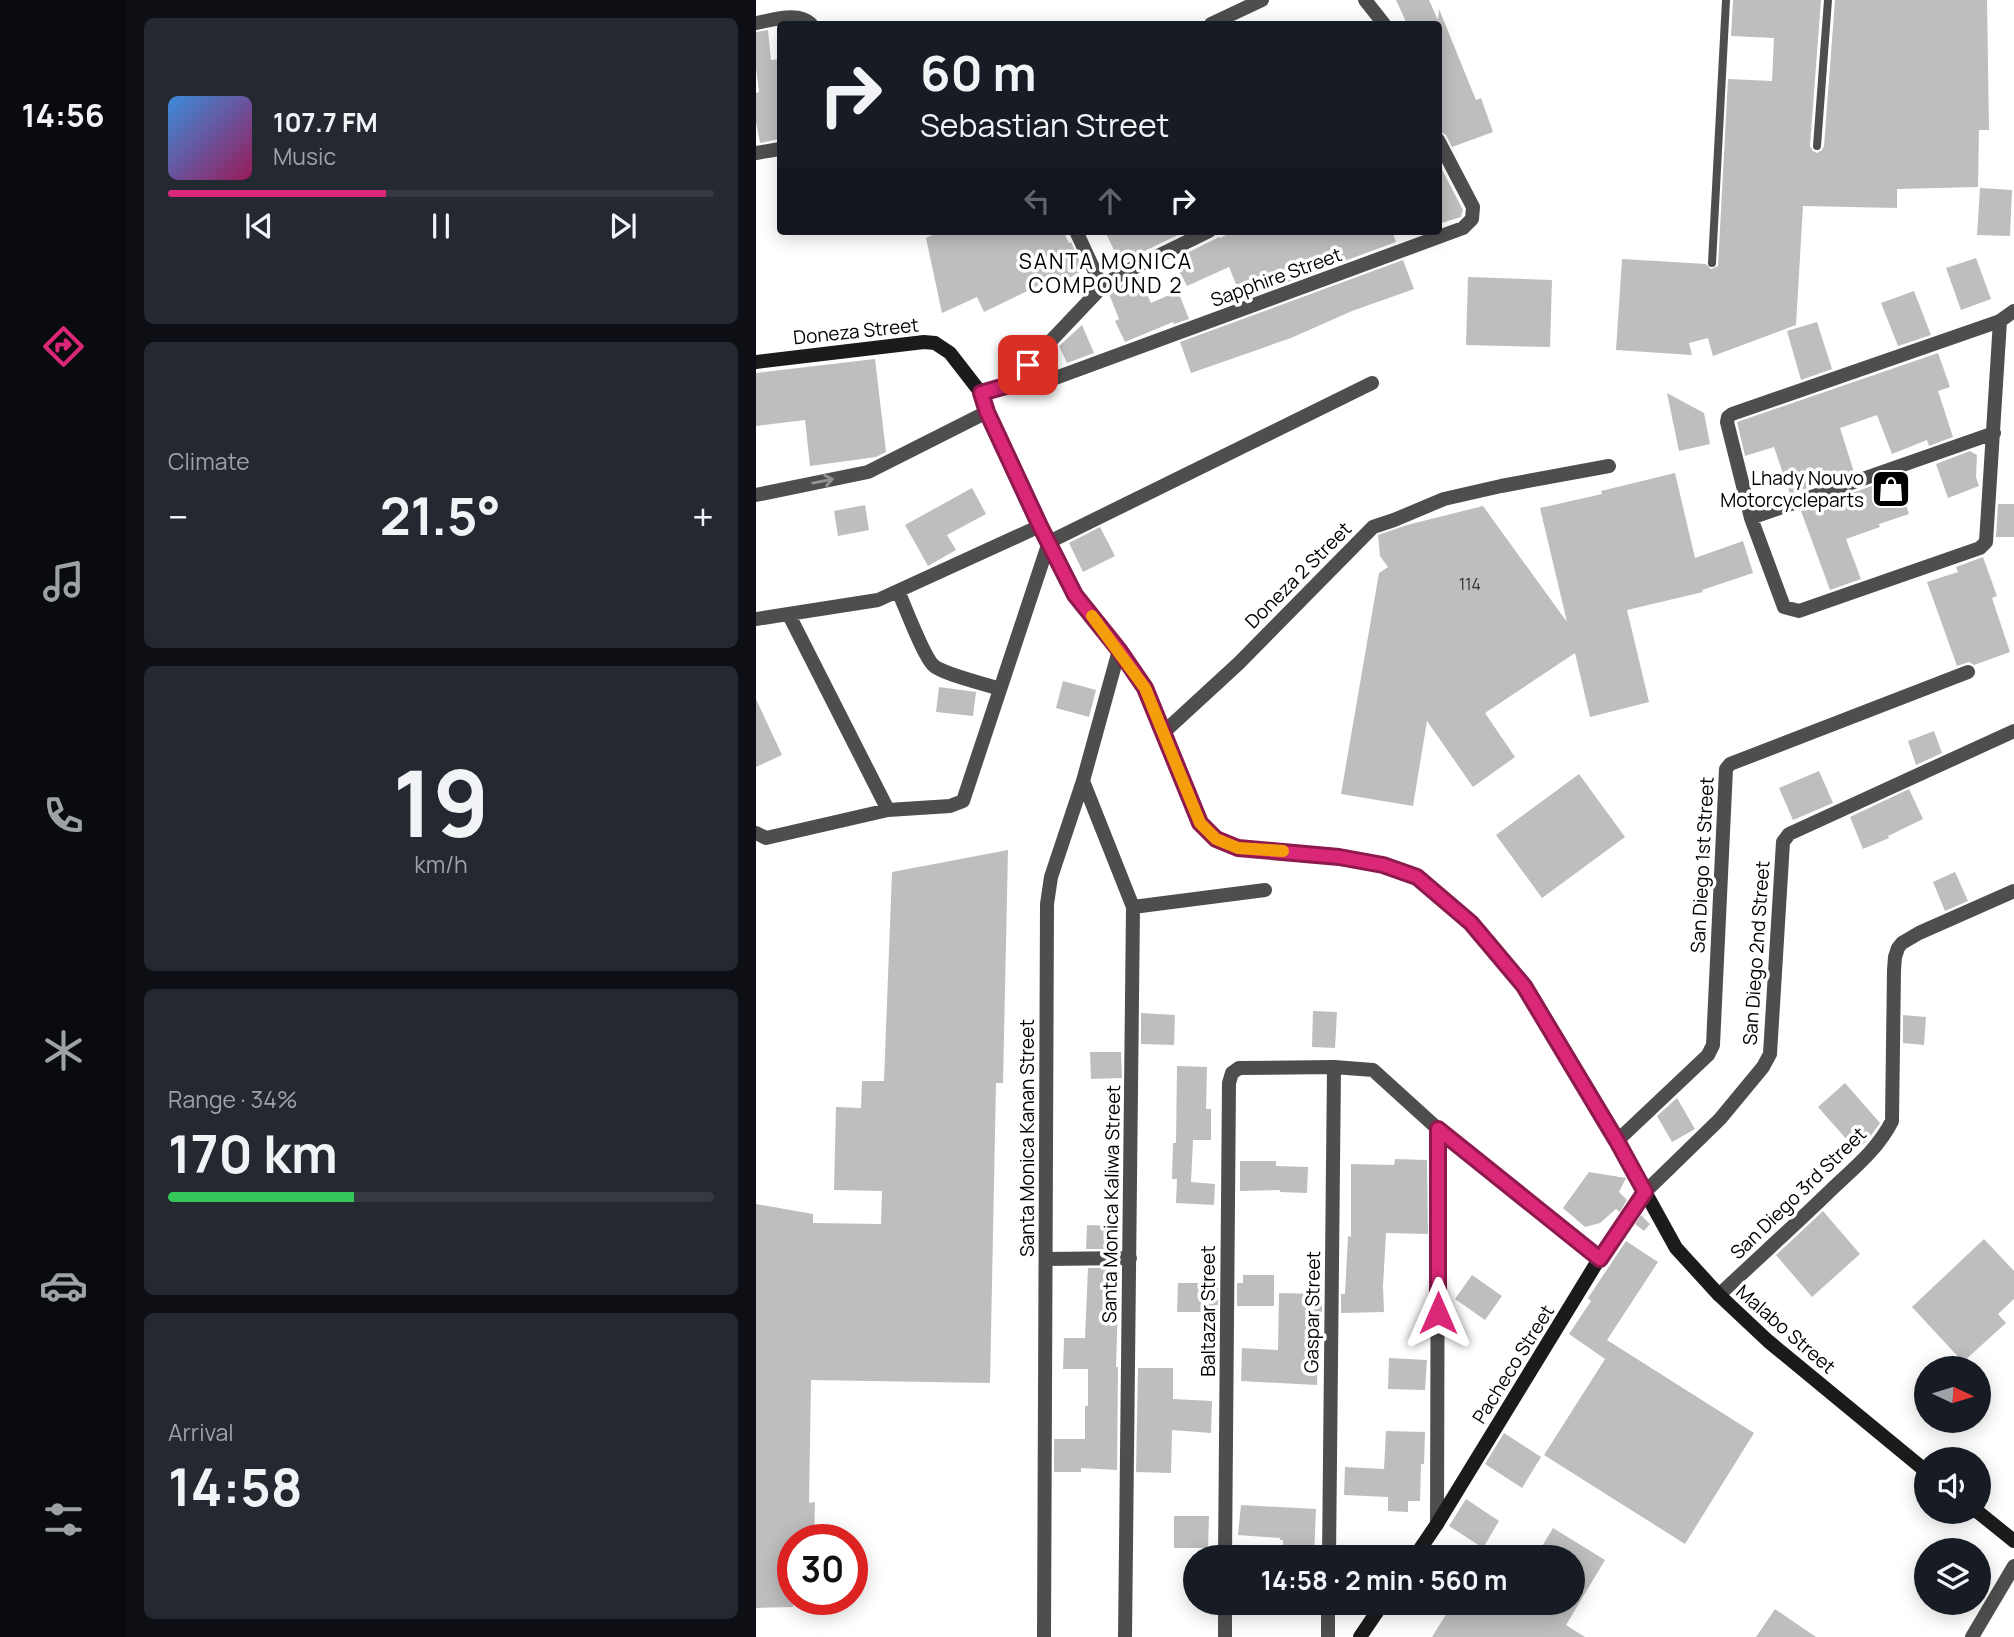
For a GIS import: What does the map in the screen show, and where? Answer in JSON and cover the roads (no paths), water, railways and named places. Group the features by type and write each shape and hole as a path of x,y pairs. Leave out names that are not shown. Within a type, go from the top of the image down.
{"street":[{"path":"1217,21 1262,0"},
{"path":"1365,0 1382,21"},
{"path":"756,23 796,17 808,21"},
{"name":"Sapphire Street","path":"981,393 1009,385 1040,384 1463,228 1472,219 1473,207 1442,148"},
{"path":"756,152 777,149"},
{"path":"1078,235 1102,286"},
{"path":"1009,385 1102,286 1201,235"},
{"path":"2000,321 1986,542 1980,548 1799,611 1784,607 1752,518 1727,422 1728,417 2000,321 2014,311"},
{"name":"Doneza Street","path":"756,362 924,342 935,344 950,353 981,393 987,412 1040,526 1075,595 1145,688 1200,823 1216,839 1238,848 1339,857 1383,865 1417,877 1471,923 1524,986 1617,1141"},
{"path":"761,835 888,810 950,806 963,801 1049,542 1372,383"},
{"path":"756,495 868,472 987,412"},
{"path":"1752,518 1994,433"},
{"name":"Doneza 2 Street","path":"1164,732 1238,663 1373,527 1444,499 1501,485 1609,466"},
{"path":"756,619 878,600 1040,526"},
{"path":"898,591 933,666 1000,689"},
{"path":"789,615 888,810"},
{"name":"Santa Monica Kanan Street","path":"1044,1637 1047,904 1051,877 1083,781 1119,650"},
{"name":"San Diego 1st Street","path":"1617,1141 1707,1055 1713,1045 1726,769 1730,764 1968,672"},
{"name":"San Diego 2nd Street","path":"1645,1192 1720,1119 1763,1067 1770,1054 1783,842 1789,834 2014,730"},
{"name":"Santa Monica Kaliwa Street","path":"1083,781 1133,907 1125,1637"},
{"path":"1133,907 1265,890"},
{"name":"San Diego 3rd Street","path":"1718,1296 1875,1148 1892,1121 1894,971 1898,948 1919,933 2014,891"},
{"path":"1334,1067 1373,1070 1438,1129 1600,1259"},
{"name":"Baltazar Street","path":"1225,1545 1229,1083 1232,1073 1239,1069 1334,1067"},
{"name":"Gaspar Street","path":"1329,1545 1334,1067"},
{"path":"1437,1524 1438,1129"},
{"name":"Malabo Street","path":"1617,1141 1676,1248 1718,1296 1914,1461"},
{"name":"Pacheco Street","path":"1423,1545 1600,1259 1645,1192"},
{"path":"1046,1259 1130,1258"},
{"path":"1991,1522 2014,1541"},
{"path":"1972,1637 2014,1566"},
{"path":"1225,1615 1225,1637"},
{"path":"1328,1615 1328,1637"},
{"path":"1360,1637 1375,1615"}],"lane":[{"path":"1712,263 1726,0"},
{"path":"1817,146 1828,0"}],"place":[{"name":"Lhady Nouvo Motorcycleparts","path":"1891,489"}],"district":[{"name":"SANTA MONICA COMPOUND 2","path":"1106,273"}]}
